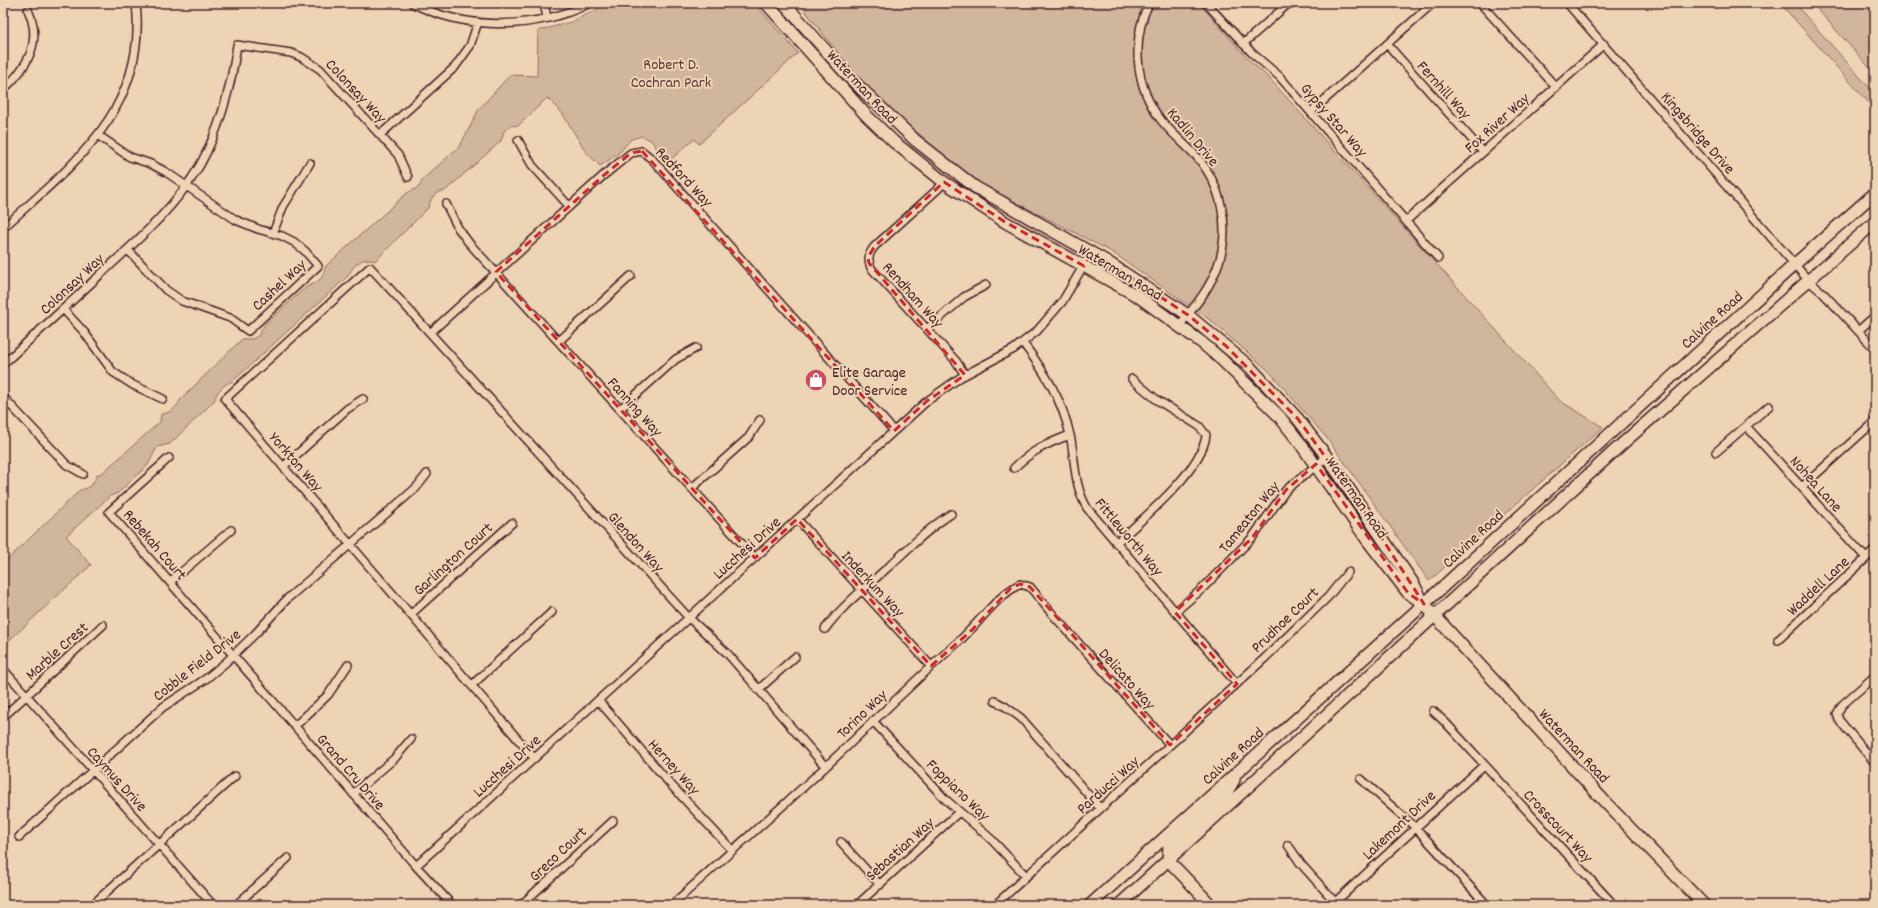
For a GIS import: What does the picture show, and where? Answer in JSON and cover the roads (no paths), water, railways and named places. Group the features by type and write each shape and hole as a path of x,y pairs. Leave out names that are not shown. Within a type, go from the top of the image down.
{"main road":[{"name":"Waterman Road","path":"766,3 866,115 894,142 944,182 1005,222 1139,297 1222,360 1278,416 1316,464 1368,541 1408,593 1424,604"},
{"name":"Waterman Road","path":"784,3 850,78 915,140 975,187 1091,253 1188,315 1249,366 1298,418 1327,456 1413,583 1424,604 1434,616 1605,802 1704,905"},
{"name":"Calvine Road","path":"1090,905 1424,604 1795,264 1875,193"},
{"name":"Calvine Road","path":"1119,905 1622,444 1875,222"},
{"path":"1211,905 1168,860 1169,846 1226,793 1240,770"}],"street":[{"path":"3,228 76,161 99,136 117,106 131,69 137,30 136,3"},
{"path":"412,3 437,13 478,22 523,22 547,18 590,3"},
{"path":"544,3 547,18"},
{"name":"Kadlin Drive","path":"1150,3 1142,22 1138,50 1141,78 1146,95 1160,120 1204,167 1217,192 1222,209 1224,237 1218,265 1204,294 1179,326"},
{"name":"Gypsy Star Way","path":"1206,3 1243,44 1279,76 1438,258"},
{"path":"1243,44 1290,3"},
{"path":"1311,112 1432,3"},
{"path":"1480,3 1556,88"},
{"name":"Kingsbridge Drive","path":"1567,3 1809,281 1823,293 1875,349"},
{"path":"3,90 21,71 32,48 34,28 28,10"},
{"name":"Colonsay Way","path":"3,364 128,250 166,212 186,186 200,165 220,120 232,77 237,45 280,50 311,62 320,69 380,135 455,67 470,46 478,22"},
{"name":"Fernhill Way","path":"1387,44 1483,152"},
{"name":"Fox River Way","path":"1406,221 1604,44"},
{"path":"380,135 398,155 408,177"},
{"name":"Cashel Way","path":"99,136 119,151 160,168 236,220 294,242 305,251 318,266 248,331 230,318 182,301 166,290 128,250"},
{"path":"518,140 532,165 568,206"},
{"name":"Redford Way","path":"430,333 568,206 604,175 631,154 642,151 652,159 894,431"},
{"path":"273,233 282,207 304,176 310,164"},
{"name":"Rendham Way","path":"944,182 875,246 868,257 871,268 956,361 965,375"},
{"name":"Fanning Way","path":"446,204 458,228 496,272 755,558"},
{"name":"Lucchesi Drive","path":"416,866 927,401 965,375 1000,358 1023,343 1041,327 1058,307 1091,253"},
{"name":"Yorkton Way","path":"430,333 370,267 225,399 534,758"},
{"path":"559,341 631,276"},
{"path":"927,329 964,297 986,285"},
{"path":"63,309 84,332 113,372 133,385 163,399"},
{"path":"1858,331 1875,316"},
{"name":"Glendon Way","path":"430,333 688,618 726,654 825,766"},
{"name":"Fittleworth Way","path":"1023,343 1050,382 1064,412 1070,435 1074,472 1082,498 1094,518 1237,684"},
{"path":"620,409 676,359 696,348"},
{"path":"1116,543 1141,521 1184,477 1205,444 1206,435 1199,426 1157,400 1132,379"},
{"path":"3,397 67,465 83,474"},
{"path":"283,467 347,409 363,399"},
{"path":"1716,452 1769,406"},
{"path":"692,488 749,437 760,420"},
{"path":"1802,487 1875,421"},
{"name":"Nohea Lane","path":"1746,426 1866,558"},
{"path":"1014,468 1036,449 1049,442 1070,435"},
{"name":"Tameaton Way","path":"1175,612 1202,589 1252,538 1286,490 1327,456"},
{"name":"Rebekah Court","path":"169,458 109,512 233,656"},
{"name":"Cobble Field Drive","path":"19,837 94,771 163,707 207,678 233,656 255,634 278,607 416,488 427,474"},
{"path":"825,629 835,616 936,523 952,514"},
{"name":"Inderkum Way","path":"797,519 931,666"},
{"name":"Garlington Court","path":"410,614 512,523"},
{"path":"170,582 231,530"},
{"name":"Waddell Lane","path":"1778,640 1875,550"},
{"name":"Prudhoe Court","path":"1237,684 1328,597 1348,572"},
{"name":"Torino Way","path":"672,905 972,630 1011,588 1020,584 1030,587 1065,628"},
{"path":"472,685 552,612"},
{"name":"Marble Crest","path":"3,717 104,625"},
{"name":"Delicato Way","path":"1065,628 1170,745"},
{"name":"Grand Cru Drive","path":"233,656 416,866 452,905"},
{"path":"758,690 796,657"},
{"path":"294,726 328,695 348,665"},
{"name":"Caymus Drive","path":"3,669 213,905"},
{"path":"1875,676 1842,705 1837,714 1839,720 1875,763"},
{"name":"Parducci Way","path":"995,905 1237,684"},
{"name":"Herney Way","path":"598,700 672,786 732,850"},
{"path":"995,701 1021,718 1100,808"},
{"name":"Crosscourt Way","path":"1433,711 1446,723 1614,905"},
{"name":"Foppiano Way","path":"873,721 959,812 991,839 1026,876"},
{"path":"353,794 395,758 411,739"},
{"name":"Lakemont Drive","path":"1334,904 1415,827 1484,765"},
{"path":"92,905 235,776"},
{"path":"1361,779 1415,827 1487,905"},
{"name":"Sebastian Way","path":"857,905 959,812"},
{"name":"Greco Court","path":"521,905 613,821"},
{"path":"841,842 880,884"},
{"path":"1288,845 1301,864 1334,904"},
{"path":"236,905 288,858"}],"place":[{"name":"Elite Garage Door Service","path":"816,380"}],"park label":[{"name":"Robert D. Cochran Park","path":"671,72"}]}
